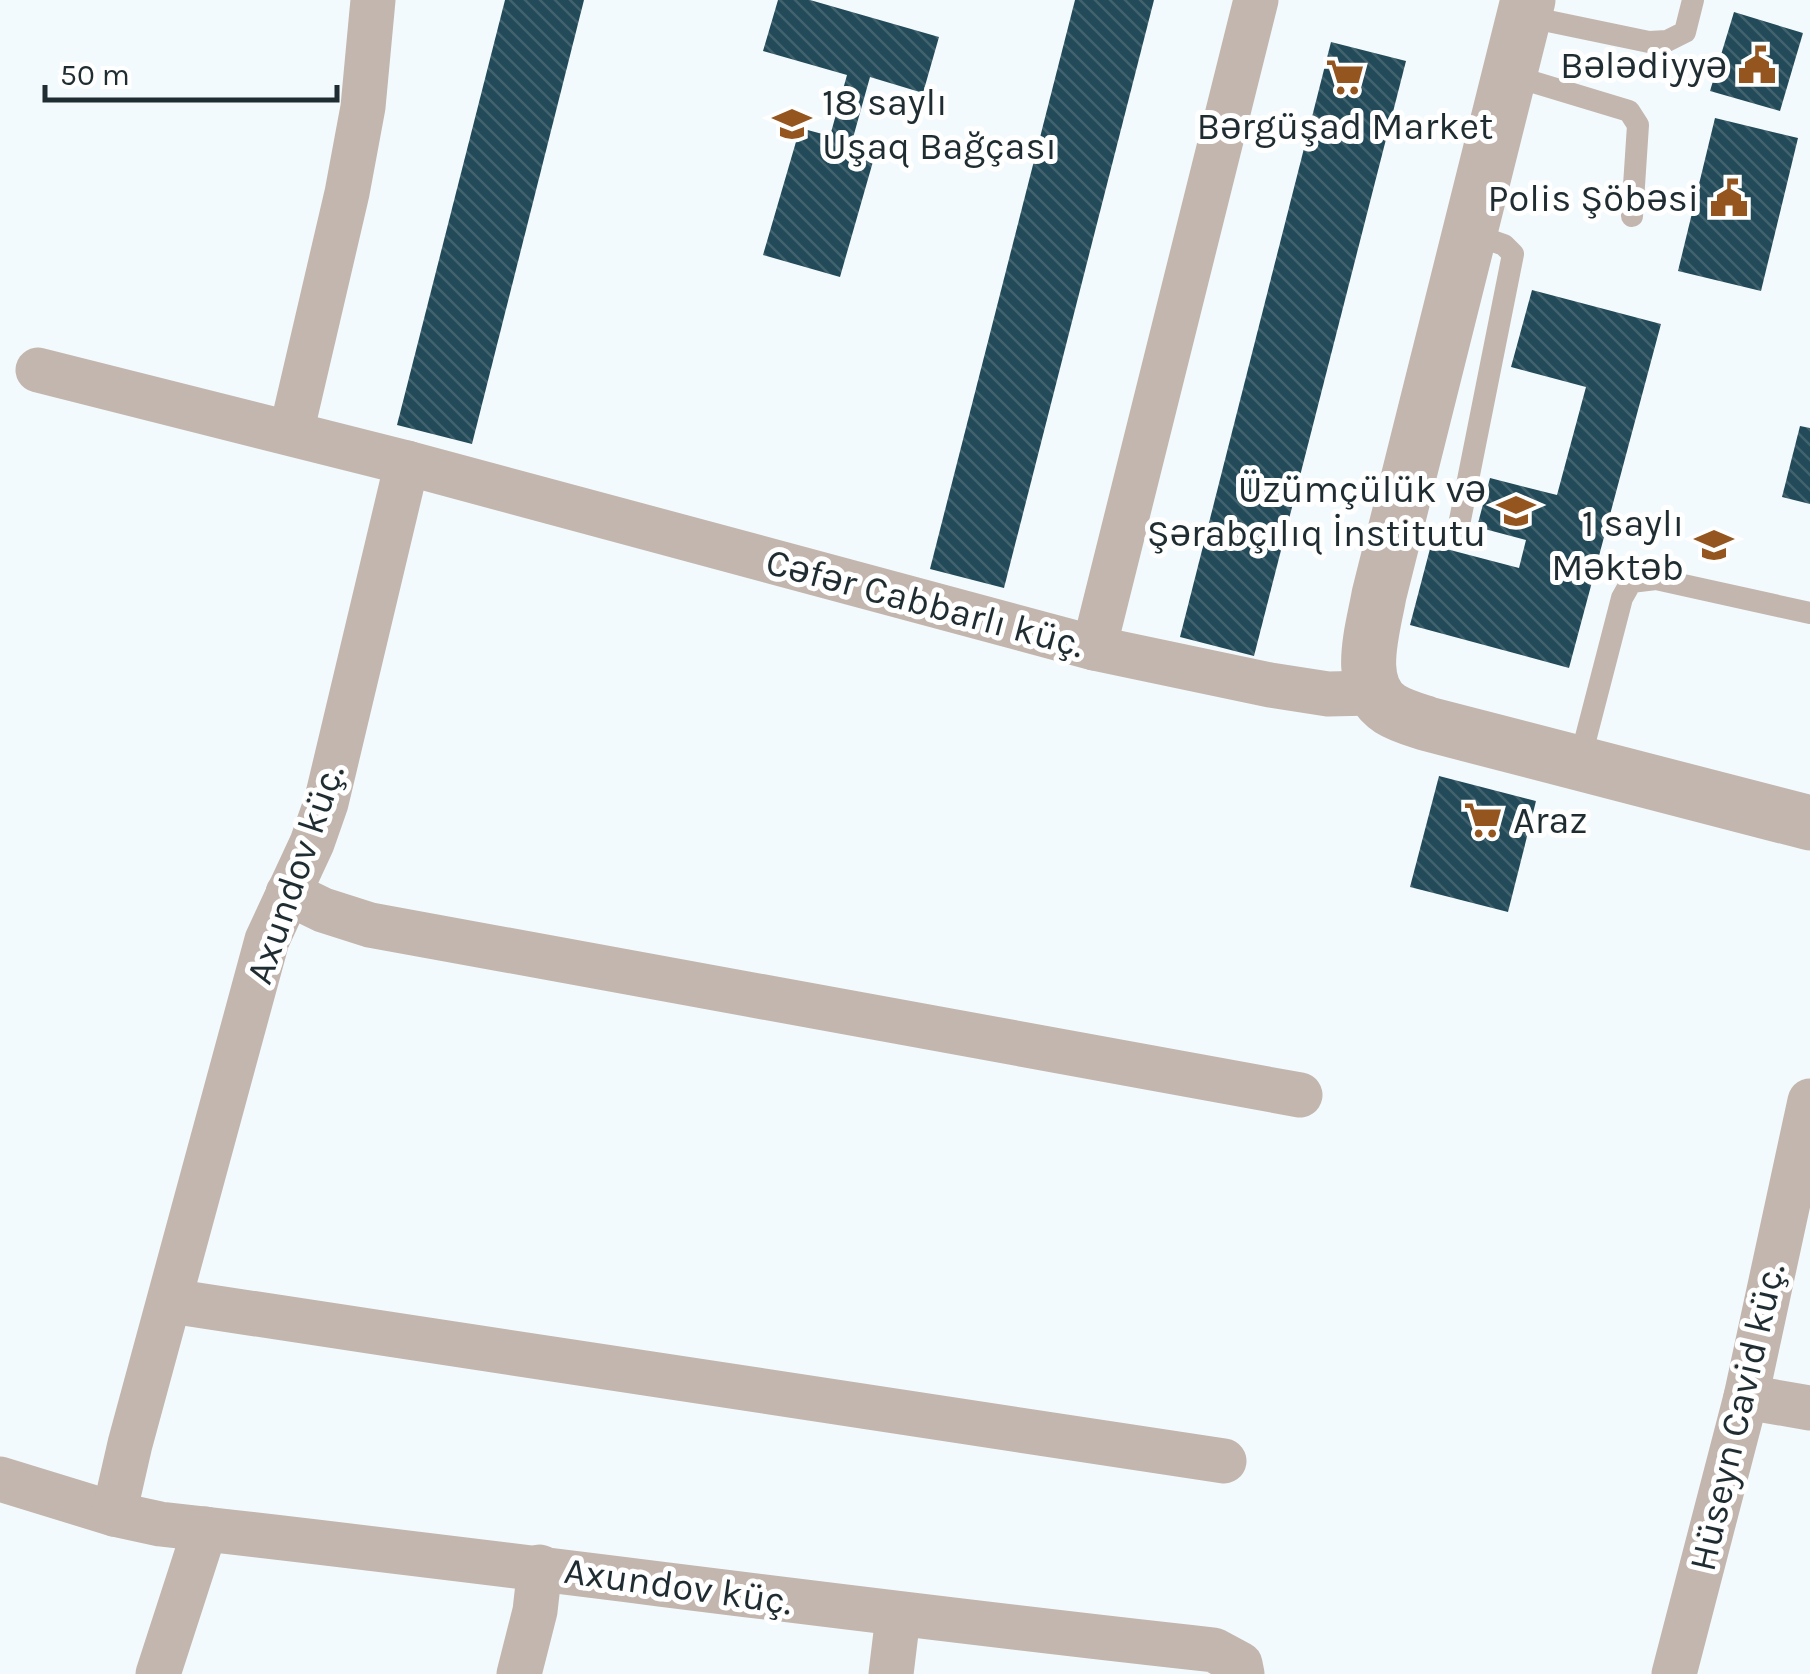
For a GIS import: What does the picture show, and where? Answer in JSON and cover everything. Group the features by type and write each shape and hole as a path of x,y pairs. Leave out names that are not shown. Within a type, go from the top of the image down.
{"street":[{"path":"291,434 347,194 363,107 372,0"},
{"path":"1094,648 1256,0"},
{"path":"1526,8 1379,596 1368,664 1373,693 1390,710 1428,724 1810,824"},
{"name":"Cəfər Cabbarlı küç.","path":"38,370 407,464 1094,648 1270,686 1328,694 1373,693"},
{"name":"Axundov küç.","path":"114,1514 268,940 326,803 407,464"},
{"path":"288,893 323,910 370,924 1300,1094"},
{"name":"Hüseyn Cavid küç.","path":"1674,1674 1746,1396 1810,1101"},
{"path":"171,1302 1224,1461"},
{"path":"1746,1396 1810,1408"},
{"name":"Axundov küç.","path":"0,1479 114,1514 205,1529 540,1567 898,1616 1214,1650 1241,1669"},
{"path":"158,1674 205,1529"},
{"path":"519,1674 535,1611 540,1567"},
{"path":"891,1674 898,1616"}],"lane":[{"path":"1526,8 1649,42 1667,41 1685,32 1693,0"},
{"path":"1510,75 1629,111 1638,125 1632,216"},
{"path":"1457,534 1513,254 1504,245 1470,233"},
{"path":"1579,764 1622,598 1632,582 1656,579 1810,613"}],"building":[{"path":"505,0 584,0 472,444 397,425"},
{"path":"778,0 810,0 939,37 923,93 870,77 851,145 876,151 840,277 763,255 800,128 830,136 847,75 763,51"},
{"path":"1075,0 1154,0 1004,588 930,569"},
{"path":"1734,12 1803,33 1780,111 1710,91"},
{"path":"1331,42 1406,61 1254,656 1180,637"},
{"path":"1715,118 1798,138 1761,291 1678,271"},
{"path":"1532,290 1661,324 1569,668 1410,625 1431,545 1519,568 1526,540 1477,527 1490,478 1557,495 1586,387 1511,367"},
{"path":"1800,426 1810,428 1810,504 1782,497"},
{"path":"1439,776 1536,801 1508,912 1410,887"}],"place":[{"name":"Bələdiyyə","path":"1757,65"},
{"name":"Bərgüşad Market","path":"1345,77"},
{"name":"18 saylı Uşaq Bağçası","path":"792,124"},
{"name":"Polis Şöbəsi","path":"1729,198"},
{"name":"Üzümçülük və Şərabçılıq İnstitutu","path":"1516,511"},
{"name":"1 saylı Məktəb","path":"1714,545"},
{"name":"Araz","path":"1483,820"}]}
